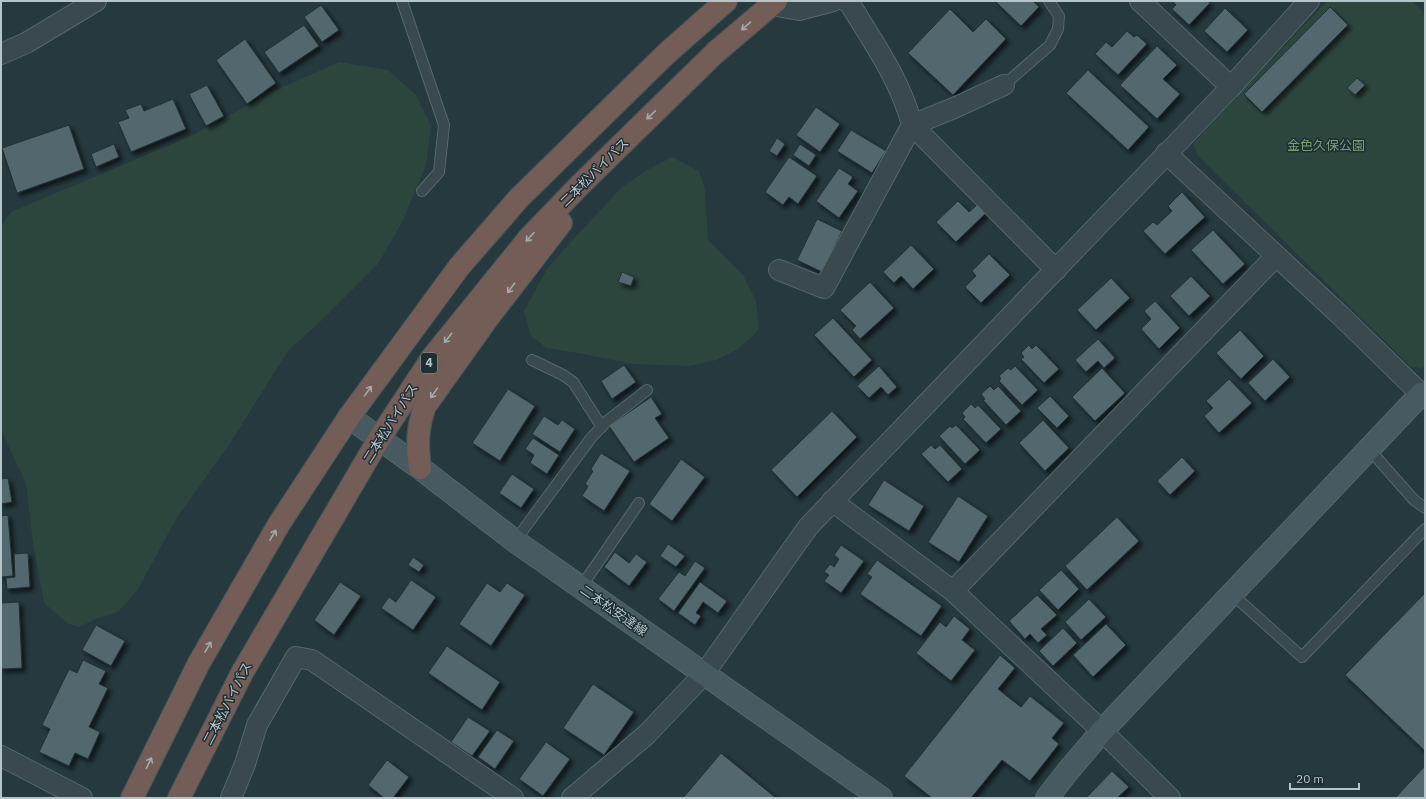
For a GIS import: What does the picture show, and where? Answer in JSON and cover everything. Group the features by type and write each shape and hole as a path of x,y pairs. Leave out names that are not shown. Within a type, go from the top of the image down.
{"highway":[{"path":"132,798 198,663 279,524 349,417 459,267 519,198 666,54 726,1"},
{"name":"二本松バイパス","path":"179,798 242,673 379,439 432,358 529,238 579,186 716,52 773,3"},
{"path":"420,468 417,442 420,421 425,406 487,319 562,221 579,186"}],"main road":[{"path":"1047,798 1102,731 1369,449 1424,394"},
{"name":"二本松安達線","path":"349,417 420,468 515,540 881,798"}],"street":[{"path":"1,54 26,43 96,1"},
{"path":"773,3 799,10 833,1"},
{"path":"846,1 850,4 903,96 912,125 1056,270"},
{"path":"1140,1 1231,87"},
{"path":"572,798 646,735 704,674 808,527 1231,87 1309,1"},
{"path":"779,270 824,288 912,125 1004,85"},
{"path":"1166,153 1424,394"},
{"path":"953,591 1276,256"},
{"path":"832,501 953,591 1102,731 1170,798"},
{"path":"231,798 245,764 257,725 296,657 312,660 514,798"},
{"path":"4,760 82,798"}],"lane":[{"path":"402,1 444,125 438,172 422,191"},
{"path":"1004,85 1050,45 1058,29 1059,16 1049,1"},
{"path":"532,360 564,375 573,382 602,427"},
{"path":"515,540 591,438 629,403 647,390"},
{"path":"1369,449 1414,500 1425,508"},
{"path":"581,587 639,503"},
{"path":"1232,594 1302,657 1425,529"}],"green space":[{"name":"金色久保公園","path":"1327,1 1412,1 1425,14 1425,365 1422,368 1411,367 1198,156 1193,144"},
{"path":"339,62 388,70 416,95 431,126 426,166 402,222 378,264 323,319 290,349 284,357 229,445 176,519 137,591 118,612 98,618 79,627 67,623 44,603 33,543 26,483 1,430 1,226 11,212 191,136 274,91"},
{"path":"672,157 699,171 705,190 708,240 743,275 756,301 759,329 738,349 716,360 690,366 632,364 547,348 531,336 524,311 547,269 622,187 647,170"}],"building":[{"path":"995,1 1033,1 1039,7 1021,26"},
{"path":"1172,1 1207,1 1210,3 1189,25 1172,9 1176,5"},
{"path":"321,5 339,30 322,42 304,17"},
{"path":"1330,7 1348,25 1262,112 1244,94"},
{"path":"1225,8 1248,30 1227,52 1204,31"},
{"path":"950,9 973,32 986,19 1006,39 953,95 908,53"},
{"path":"304,25 319,46 279,73 264,52"},
{"path":"1127,31 1134,37 1137,35 1147,44 1118,75 1095,54 1106,42 1112,47"},
{"path":"245,39 276,83 247,104 216,60"},
{"path":"1157,46 1177,65 1163,79 1180,94 1157,119 1120,85"},
{"path":"1088,70 1149,127 1128,150 1066,93"},
{"path":"1357,78 1365,85 1355,95 1347,88"},
{"path":"207,85 224,116 206,126 189,94"},
{"path":"173,99 186,129 131,152 118,122 129,118 125,110 141,104 144,111"},
{"path":"816,107 840,124 820,152 796,135"},
{"path":"69,125 84,169 17,193 2,148"},
{"path":"851,130 886,151 872,173 837,151"},
{"path":"777,138 785,144 777,156 769,151"},
{"path":"114,144 119,157 96,167 91,154"},
{"path":"800,144 816,155 809,166 793,155"},
{"path":"789,157 817,176 798,204 789,197 783,205 765,192"},
{"path":"839,168 853,177 848,184 858,191 839,218 816,201"},
{"path":"1182,192 1205,217 1165,254 1143,231 1153,222 1157,225 1172,211 1168,206"},
{"path":"958,201 969,212 977,205 986,213 956,242 936,222"},
{"path":"817,219 842,231 822,272 797,260"},
{"path":"1213,230 1245,264 1223,284 1191,250"},
{"path":"911,245 934,269 913,289 901,276 894,283 883,272"},
{"path":"989,254 1010,275 981,303 965,287 976,276 972,271"},
{"path":"622,272 634,277 631,286 618,282"},
{"path":"1191,276 1210,296 1189,316 1170,296"},
{"path":"1111,278 1130,298 1096,330 1077,310"},
{"path":"870,282 894,308 860,339 852,330 856,326 840,310"},
{"path":"1155,301 1180,328 1159,349 1141,329 1151,319 1144,311"},
{"path":"833,318 872,360 854,377 814,335"},
{"path":"1240,330 1264,356 1241,379 1216,353"},
{"path":"1098,339 1115,358 1104,368 1098,361 1086,372 1075,360"},
{"path":"1029,345 1032,349 1036,345 1059,369 1044,383 1021,359 1024,357 1021,353"},
{"path":"1273,359 1290,377 1265,401 1248,383"},
{"path":"624,365 636,382 612,399 601,381"},
{"path":"879,366 897,387 888,395 881,387 869,398 857,386"},
{"path":"1015,366 1038,390 1022,405 999,381 1001,379 999,376 1008,368 1011,370"},
{"path":"1102,368 1125,393 1095,421 1072,397"},
{"path":"1229,379 1252,403 1219,433 1204,416 1213,408 1206,401"},
{"path":"990,386 994,390 998,386 1021,411 1006,425 983,400 985,399 981,394"},
{"path":"508,389 535,406 500,461 472,443"},
{"path":"1050,396 1069,416 1057,428 1037,408"},
{"path":"651,397 662,414 655,418 669,438 634,462 609,426"},
{"path":"971,404 975,408 978,405 1001,429 986,443 963,419 965,417 962,413"},
{"path":"832,411 857,437 797,497 771,470"},
{"path":"544,416 558,425 562,420 575,429 560,452 532,434"},
{"path":"1043,420 1069,448 1045,471 1019,443"},
{"path":"956,425 980,450 965,464 939,436 950,426 952,428"},
{"path":"533,438 559,455 547,474 530,463 534,455 525,449"},
{"path":"931,445 935,449 940,445 962,469 948,482 921,454"},
{"path":"601,453 630,471 604,511 582,496 588,486 585,484 593,471 591,469"},
{"path":"1182,457 1195,471 1170,495 1157,481"},
{"path":"681,459 705,477 672,521 649,504"},
{"path":"512,474 534,489 521,508 499,493"},
{"path":"8,478 12,502 1,504 1,479"},
{"path":"884,480 924,506 909,531 868,505"},
{"path":"958,496 988,516 959,562 928,542"},
{"path":"8,515 13,576 1,577 1,516"},
{"path":"1117,517 1139,541 1087,590 1065,566"},
{"path":"668,544 685,556 676,567 660,556"},
{"path":"841,545 864,561 841,593 824,581 829,575 824,572 830,564 834,567 839,559 834,555"},
{"path":"615,552 629,563 636,554 647,562 629,586 604,567"},
{"path":"28,553 30,587 7,589 6,578 15,577 14,554"},
{"path":"413,557 424,565 419,572 408,565"},
{"path":"877,560 942,606 921,636 860,594 872,577 867,574"},
{"path":"695,561 705,568 674,611 658,599 679,572 685,576"},
{"path":"1061,570 1079,589 1058,610 1039,590"},
{"path":"411,580 436,597 413,630 381,608 389,597 396,602"},
{"path":"340,582 361,596 334,635 314,620"},
{"path":"700,582 727,601 718,613 703,602 696,613 701,616 695,625 678,613"},
{"path":"487,583 500,592 507,583 525,595 491,646 459,624"},
{"path":"1425,593 1425,751 1345,675"},
{"path":"1037,595 1057,615 1041,629 1047,635 1038,643 1030,634 1025,639 1009,621"},
{"path":"1089,599 1106,617 1081,640 1065,622"},
{"path":"19,602 22,668 1,669 1,603"},
{"path":"954,616 970,629 962,640 975,650 951,681 916,653 940,622 946,627"},
{"path":"1106,624 1126,645 1093,677 1073,655"},
{"path":"96,625 125,641 111,666 82,650"},
{"path":"1063,628 1077,643 1053,666 1039,651"},
{"path":"447,646 500,682 482,710 428,673"},
{"path":"1000,655 1015,668 998,689 1021,707 1030,696 1064,723 1052,738 1059,744 1030,781 1002,760 971,798 932,798 904,776"},
{"path":"83,660 106,671 99,684 108,688 89,727 100,732 88,759 75,753 69,766 39,752 50,729 42,725 69,669 77,673"},
{"path":"593,684 634,712 604,755 563,728"},
{"path":"468,717 490,731 472,756 451,742"},
{"path":"497,730 514,741 495,769 478,757"},
{"path":"546,742 570,759 543,796 519,779"},
{"path":"721,753 776,798 683,798"},
{"path":"387,760 409,777 393,798 384,798 368,785"},
{"path":"1425,766 1425,798 1395,798"},
{"path":"1112,771 1129,787 1117,798 1086,798"}]}
